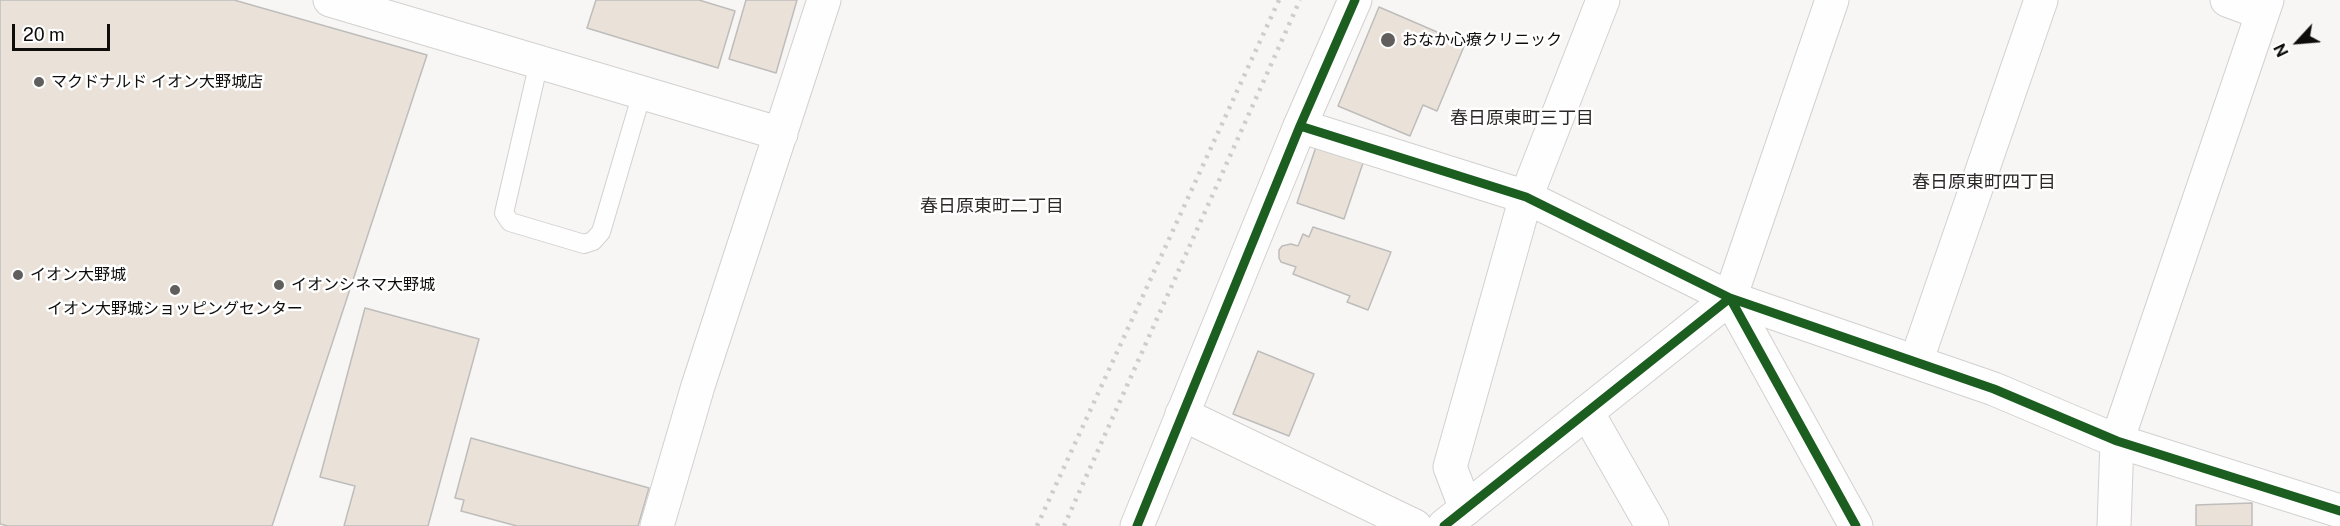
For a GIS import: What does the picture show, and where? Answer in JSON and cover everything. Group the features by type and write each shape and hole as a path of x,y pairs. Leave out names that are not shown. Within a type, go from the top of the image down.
{"street":[{"path":"330,0 781,134"},
{"path":"657,526 698,386 824,0"},
{"path":"1137,526 1300,126 1355,0"},
{"path":"1455,518 1450,467 1526,197 1603,0"},
{"path":"1455,518 1730,298 1832,0"},
{"path":"1916,362 2041,0"},
{"path":"2114,526 2117,441 2265,7 2227,0"},
{"path":"1300,126 1526,197 1730,298 1994,389 2117,441 2340,511"},
{"path":"1730,298 1856,526"},
{"path":"1587,412 1652,526"},
{"path":"1182,414 1415,526"}],"lane":[{"path":"539,62 504,213 510,222 573,241 584,244 593,241 601,232 642,93"}],"building":[{"name":"イオン大野城ショッピングセンター","path":"0,0 234,0 427,55 272,526 8,526 0,524"},
{"path":"596,0 699,0 735,11 718,68 587,28"},
{"path":"746,0 797,0 776,73 729,59"},
{"path":"1379,7 1465,44 1437,111 1423,105 1410,136 1338,106"},
{"path":"1318,141 1365,157 1344,219 1297,203"},
{"path":"1313,227 1391,252 1368,310 1347,302 1350,296 1293,274 1296,267 1281,262 1279,250 1282,246 1291,244 1298,246 1303,234 1309,237"},
{"path":"365,308 479,339 428,526 344,526 355,486 320,477"},
{"path":"1258,351 1314,374 1289,436 1233,414"},
{"path":"471,438 649,488 638,526 517,526 461,511 464,500 455,498"},
{"path":"2252,503 2252,526 2196,526 2196,505"}],"railway":[{"path":"1037,526 1279,0"},
{"path":"1064,526 1300,0"}],"cycle path":[{"path":"1137,526 1300,126 1355,0"},
{"path":"1300,126 1526,197 1730,298 1856,526"},
{"path":"1444,526 1730,298 1994,389 2117,441 2340,511"}],"place":[{"name":"おなか心療クリニック","path":"1388,40"},
{"name":"マクドナルド イオン大野城店","path":"39,82"},
{"name":"イオン大野城","path":"18,275"},
{"name":"イオンシネマ大野城","path":"279,285"},
{"name":"イオン大野城ショッピングセンター","path":"175,290"}],"district":[{"name":"春日原東町三丁目","path":"1522,118"},
{"name":"春日原東町四丁目","path":"1984,182"},
{"name":"春日原東町二丁目","path":"992,206"}]}
